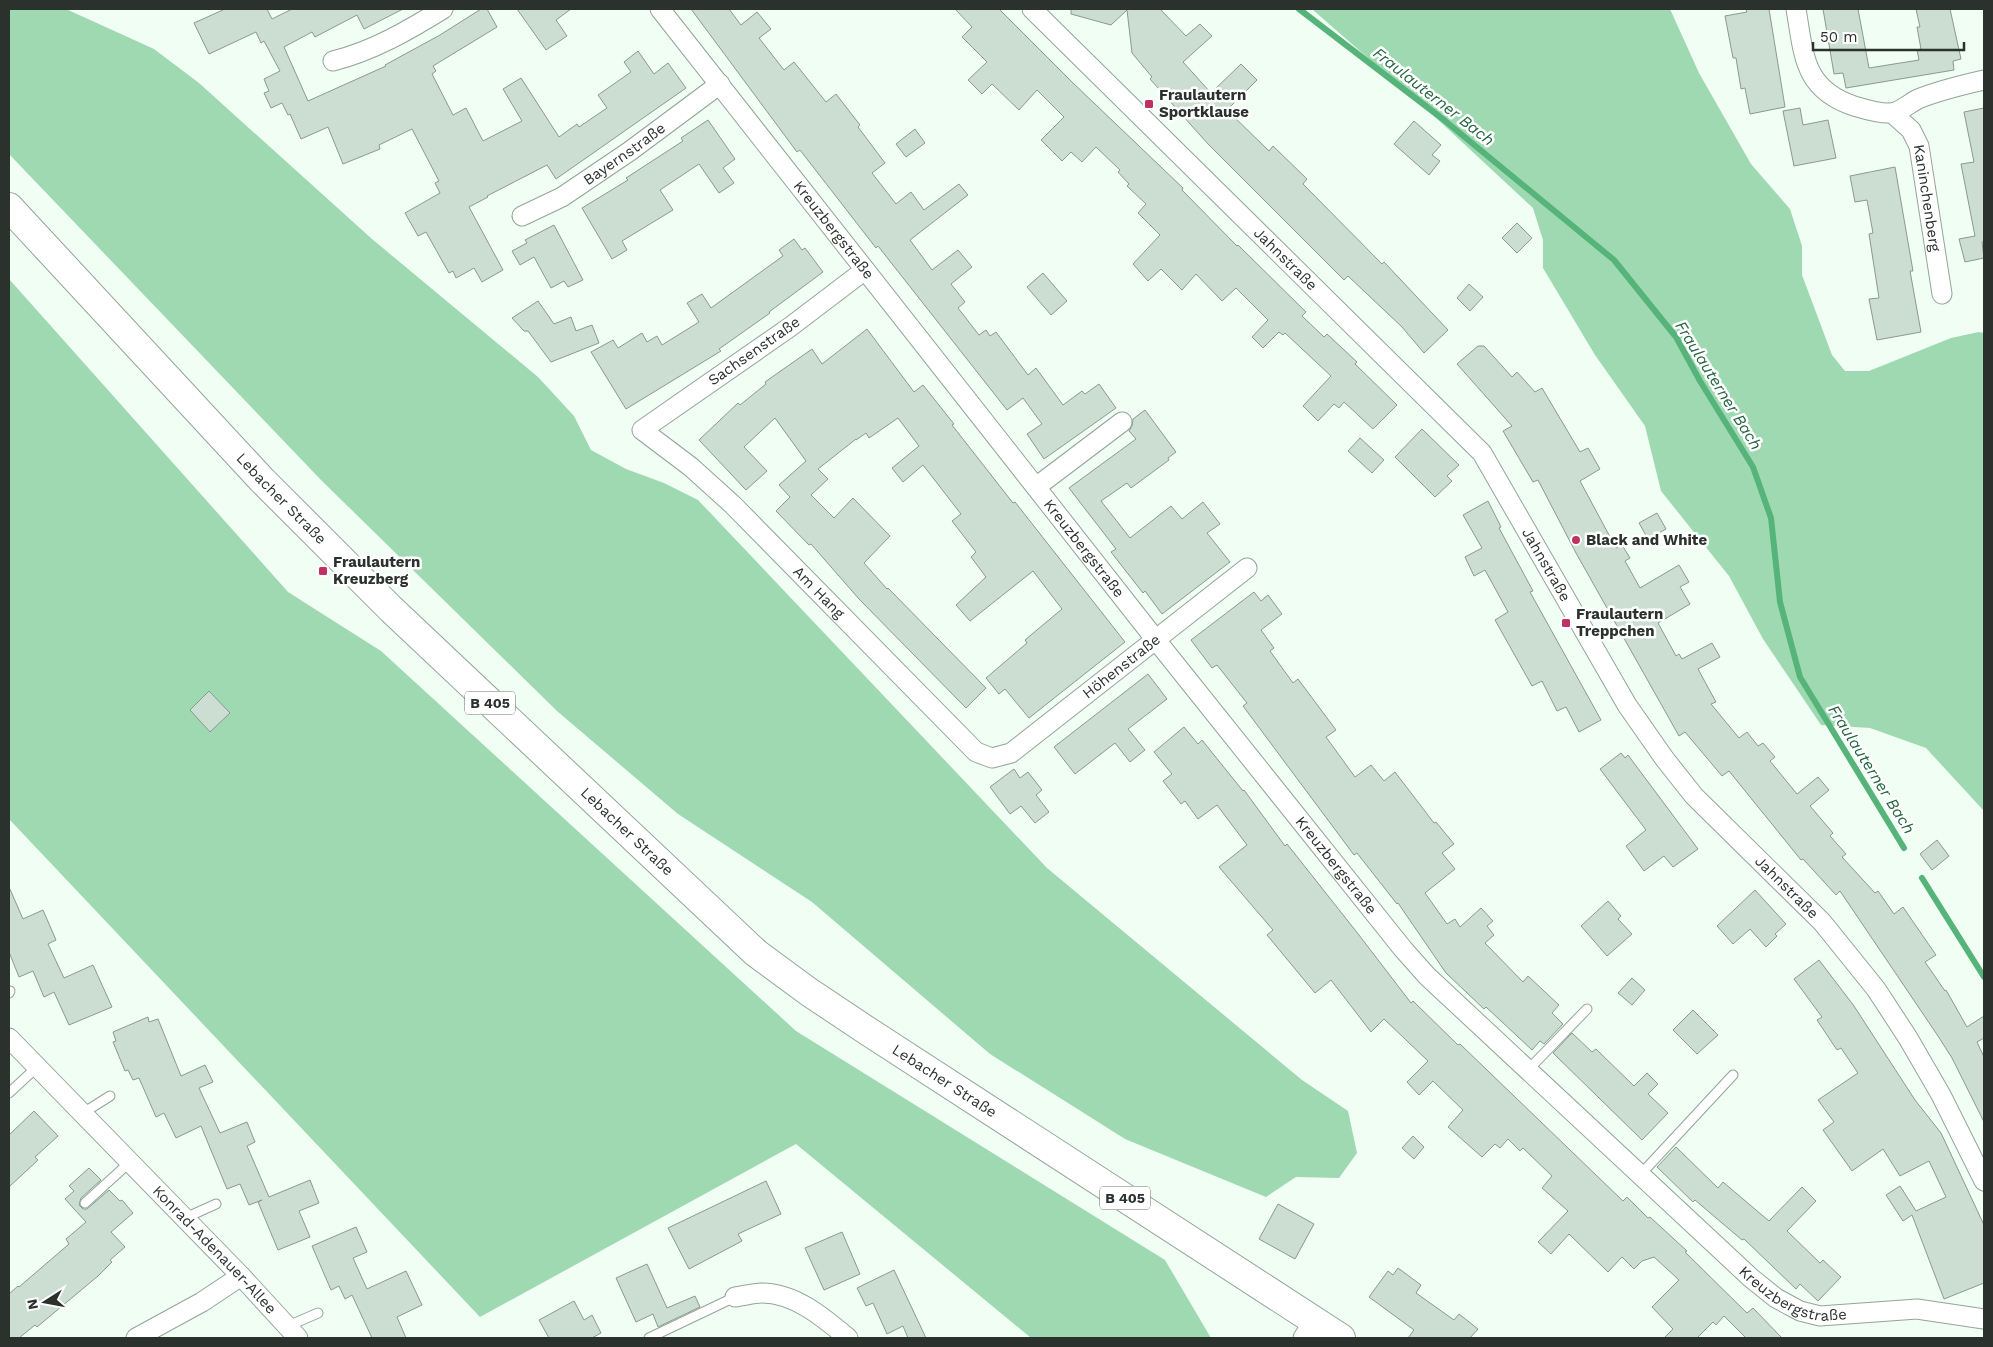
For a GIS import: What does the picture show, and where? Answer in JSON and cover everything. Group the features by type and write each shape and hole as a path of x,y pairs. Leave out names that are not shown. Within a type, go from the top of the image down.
{"main road":[{"name":"Lebacher Straße","path":"9,207 262,480 391,609 756,953 809,992 1309,1329 1341,1338"}],"street":[{"path":"333,60 363,52 443,9"},
{"name":"Kreuzbergstraße","path":"660,9 1156,640 1403,949 1428,976 1751,1278 1776,1298 1800,1311 1820,1316 1917,1309 1984,1319"},
{"name":"Jahnstraße","path":"1032,9 1482,453 1628,705 1664,758 1694,796 1822,922 1876,989 1908,1038 1941,1095 1984,1181"},
{"path":"1796,9 1809,70 1822,89 1840,101 1866,109 1892,113 1918,99 1951,87 1984,80"},
{"name":"Bayernstraße","path":"522,216 562,196 638,146 720,84"},
{"name":"Kaninchenberg","path":"1892,113 1911,130 1919,146 1942,294"},
{"name":"Sachsenstraße","path":"642,430 790,327 865,270"},
{"path":"1036,487 1122,422"},
{"name":"Am Hang","path":"642,430 691,468 733,506 976,752 992,758"},
{"name":"Höhenstraße","path":"992,758 1011,753 1247,568"},
{"name":"Konrad-Adenauer-Allee","path":"9,1038 185,1218 293,1332"},
{"path":"136,1338 202,1302 241,1276"},
{"path":"734,1297 762,1293 787,1297 810,1308 848,1338"}],"lane":[{"path":"1528,1070 1586,1009"},
{"path":"9,1093 37,1067"},
{"path":"1641,1174 1733,1076"},
{"path":"83,1113 110,1096"},
{"path":"85,1203 130,1162"},
{"path":"185,1218 216,1204"},
{"path":"650,1338 734,1297"},
{"path":"293,1332 318,1313"}],"green space":[{"path":"9,9 66,9 154,49 199,83 372,239 538,377 574,416 591,450 626,469 664,483 698,500 1047,868 1302,1080 1348,1111 1357,1153 1339,1178 1296,1177 1266,1197 1125,1139 990,1054 812,902 678,814 557,711 321,480 9,154"},
{"path":"1312,9 1670,9 1699,73 1751,164 1790,209 1802,246 1802,275 1832,355 1845,371 1869,371 1951,338 1979,332 1984,333 1984,811 1926,748 1870,728 1821,725 1763,639 1729,576 1661,491 1645,426 1595,355 1543,268 1543,240 1533,208 1434,116"},
{"path":"9,279 288,592 381,651 796,1031 1165,1260 1211,1338 1031,1338 796,1144 480,1317 9,819"}],"building":[{"path":"225,9 267,9 272,19 292,9 403,9 364,29 357,15 315,37 312,32 284,47 308,101 386,66 481,9 487,9 497,27 433,66 436,71 432,74 453,115 466,108 483,141 522,121 503,89 521,78 559,137 577,124 579,127 607,108 598,95 631,72 624,62 638,51 654,74 668,63 686,88 556,179 547,165 469,207 503,270 482,282 474,268 456,278 453,271 449,273 426,232 418,236 405,213 440,193 435,183 439,181 412,129 379,145 380,149 343,164 328,127 301,139 290,114 288,115 282,103 271,108 264,93 269,91 264,79 280,71 264,41 261,43 256,32 209,54 194,23"},
{"path":"517,9 571,9 556,20 567,36 546,50"},
{"path":"691,9 729,9 741,25 757,12 771,29 759,38 784,70 794,62 826,102 836,94 860,125 858,127 885,163 872,173 896,204 911,192 924,210 959,184 968,195 910,240 932,270 958,250 972,267 951,284 965,302 958,308 979,335 986,330 990,336 996,332 1028,375 1036,368 1063,405 1082,391 1085,394 1099,384 1116,408 1044,459 1027,434 1042,424 1023,398 1007,410 878,246 876,248 800,150 797,152"},
{"path":"955,9 999,9 1183,188 1182,190 1237,246 1306,312 1302,316 1324,337 1327,334 1357,362 1355,364 1397,405 1373,429 1344,402 1339,408 1334,404 1318,421 1303,406 1331,376 1285,333 1283,335 1279,332 1263,348 1252,337 1268,320 1236,288 1222,301 1196,274 1182,290 1161,269 1148,281 1133,264 1160,235 1138,213 1146,204 1127,186 1129,184 1118,172 1120,170 1096,147 1082,162 1071,152 1062,161 1041,140 1064,117 1037,90 1019,110 992,84 982,94 968,80 987,62 962,37 972,27"},
{"path":"1071,9 1160,9 1186,36 1200,24 1212,36 1183,62 1211,93 1241,64 1257,80 1227,110 1269,151 1273,146 1307,179 1303,184 1382,264 1384,262 1448,330 1424,353 1402,327 1348,276 1344,280 1208,144 1150,79 1152,77 1132,53 1127,10 1111,25 1071,14"},
{"path":"1746,9 1769,9 1785,107 1750,114 1745,88 1741,89 1736,58 1733,58 1725,16 1747,12"},
{"path":"1823,9 1858,9 1869,68 1919,60 1917,50 1921,49 1917,27 1920,27 1916,9 1950,9 1961,59 1953,61 1954,70 1846,88 1843,73 1834,74"},
{"path":"1800,108 1803,125 1828,120 1836,158 1794,166 1783,111"},
{"path":"1984,108 1984,242 1982,242 1984,258 1965,262 1959,239 1975,236 1961,164 1974,162 1964,112"},
{"path":"708,120 735,159 723,168 734,183 719,193 699,164 660,190 673,210 622,241 627,250 612,259 582,208 628,180 626,178 683,141 681,138"},
{"path":"1414,121 1441,145 1432,155 1440,161 1429,175 1394,144"},
{"path":"915,129 925,143 906,157 896,144"},
{"path":"1895,167 1913,271 1910,271 1921,332 1877,340 1869,299 1879,298 1869,234 1873,233 1867,200 1855,202 1850,176"},
{"path":"1517,223 1532,238 1517,253 1502,238"},
{"path":"554,225 583,280 568,287 564,281 551,288 534,257 520,265 512,251 527,243 525,240"},
{"path":"794,239 802,250 805,248 823,272 719,349 721,351 626,409 591,352 613,340 618,348 642,333 647,342 657,336 662,345 699,322 687,303 702,294 711,308 783,256 779,250"},
{"path":"1043,273 1067,301 1051,315 1027,287"},
{"path":"1469,284 1483,297 1470,311 1457,298"},
{"path":"538,301 554,324 571,317 576,331 592,325 599,343 551,362 528,331 524,331 512,318"},
{"path":"867,329 914,392 923,385 1013,503 1015,502 1125,642 1029,718 1005,689 999,694 986,678 1027,643 1025,640 1062,609 1033,571 970,621 956,605 986,577 971,557 976,552 952,521 961,514 923,465 903,482 892,468 919,446 898,418 869,438 866,433 856,439 818,469 828,479 811,495 834,518 853,498 890,536 864,563 887,589 986,688 966,708 859,599 811,544 809,545 776,511 790,497 779,485 806,461 775,418 744,447 767,471 746,490 699,440 738,403 740,405 766,384 765,382 812,349 822,364"},
{"path":"1478,346 1484,346 1512,377 1517,372 1535,392 1542,388 1580,452 1588,448 1600,469 1580,481 1616,548 1622,545 1630,558 1625,561 1640,588 1679,565 1689,582 1680,587 1690,604 1658,623 1676,656 1679,654 1682,659 1712,643 1720,657 1698,669 1716,702 1711,704 1739,738 1747,732 1758,746 1763,743 1775,757 1770,761 1797,794 1818,777 1829,790 1810,806 1833,833 1830,836 1846,854 1842,857 1875,893 1878,891 1894,914 1903,907 1936,955 1925,962 1946,990 1967,1027 1984,1016 1984,1038 1977,1042 1984,1057 1984,1122 1952,1058 1840,891 1836,895 1803,859 1801,860 1729,771 1722,776 1685,732 1679,736 1576,553 1538,480 1533,482 1503,431 1512,426 1457,364"},
{"path":"1145,410 1176,452 1168,458 1169,460 1131,488 1127,483 1101,501 1130,538 1171,506 1182,519 1203,502 1220,524 1207,533 1230,562 1162,614 1111,552 1116,549 1069,488 1136,439 1129,431 1133,419"},
{"path":"1422,429 1459,465 1447,476 1452,481 1435,497 1395,457"},
{"path":"1360,438 1384,460 1372,473 1348,451"},
{"path":"1488,501 1501,527 1499,528 1533,591 1530,592 1601,720 1579,732 1566,707 1557,711 1542,681 1532,686 1495,620 1508,612 1485,570 1474,576 1465,557 1482,548 1463,515"},
{"path":"1657,513 1666,529 1648,539 1639,523"},
{"path":"1254,592 1261,601 1268,595 1282,614 1261,630 1274,648 1270,651 1293,683 1298,679 1336,730 1326,737 1355,777 1371,765 1384,781 1395,772 1434,823 1436,822 1454,844 1442,853 1455,869 1425,893 1447,924 1455,919 1460,927 1481,908 1493,921 1487,926 1494,935 1485,943 1523,982 1528,976 1559,1005 1552,1013 1563,1024 1544,1044 1540,1041 1532,1050 1446,973 1398,903 1357,853 1354,855 1243,706 1247,703 1217,665 1212,668 1191,640"},
{"path":"1148,674 1167,699 1128,729 1145,750 1130,762 1115,743 1075,774 1054,747"},
{"path":"209,691 230,713 210,732 190,710"},
{"path":"1184,727 1198,744 1202,740 1244,790 1285,846 1287,844 1411,1003 1413,1001 1458,1045 1460,1044 1623,1201 1627,1197 1648,1218 1650,1217 1687,1251 1685,1252 1747,1313 1753,1308 1782,1338 1746,1338 1724,1316 1716,1325 1713,1322 1697,1338 1664,1338 1673,1329 1652,1307 1679,1280 1654,1257 1642,1261 1634,1269 1622,1257 1608,1272 1569,1234 1551,1254 1538,1242 1568,1211 1542,1188 1552,1176 1523,1148 1520,1151 1508,1139 1500,1148 1495,1144 1482,1157 1448,1127 1463,1110 1433,1081 1419,1095 1407,1082 1428,1061 1384,1019 1371,1032 1331,980 1315,993 1267,935 1273,930 1219,867 1247,845 1217,805 1198,819 1185,801 1181,804 1163,781 1172,774 1154,752"},
{"path":"1621,753 1625,758 1628,755 1698,849 1673,867 1664,856 1644,871 1626,846 1646,830 1600,769"},
{"path":"1014,769 1020,778 1028,772 1042,790 1036,795 1049,812 1035,823 1021,806 1010,814 990,787"},
{"path":"1937,840 1949,856 1932,870 1920,854"},
{"path":"9,887 23,919 43,910 56,940 48,944 64,978 93,965 112,1007 69,1025 54,992 44,997 33,971 19,977 9,952"},
{"path":"1755,890 1786,924 1775,934 1777,936 1766,947 1750,929 1733,944 1717,926"},
{"path":"1608,901 1621,916 1618,919 1632,934 1607,956 1581,926"},
{"path":"1819,960 1854,1006 1915,1100 1941,1133 1984,1225 1984,1283 1944,1299 1912,1215 1903,1221 1886,1195 1900,1186 1916,1211 1946,1197 1929,1161 1900,1176 1883,1149 1852,1171 1823,1130 1834,1122 1818,1100 1858,1073 1841,1048 1837,1050 1817,1020 1822,1017 1794,979"},
{"path":"1632,978 1645,990 1632,1005 1618,993"},
{"path":"1693,1010 1718,1035 1697,1054 1673,1030"},
{"path":"148,1017 149,1022 158,1019 181,1076 205,1065 213,1082 199,1088 220,1133 247,1122 255,1142 247,1146 269,1197 310,1180 319,1203 299,1211 310,1237 278,1250 258,1202 262,1200 249,1205 240,1184 227,1189 201,1126 176,1138 164,1113 156,1117 139,1078 133,1080 128,1070 125,1071 113,1042 116,1041 113,1032"},
{"path":"1572,1033 1592,1052 1596,1049 1634,1086 1647,1073 1658,1084 1648,1094 1668,1113 1642,1140 1553,1053"},
{"path":"34,1111 58,1136 35,1157 38,1160 9,1187 9,1135"},
{"path":"1413,1136 1424,1147 1414,1159 1402,1148"},
{"path":"1676,1147 1718,1188 1723,1182 1769,1221 1802,1187 1816,1201 1787,1231 1820,1263 1823,1260 1841,1277 1818,1301 1800,1284 1796,1289 1744,1239 1742,1240 1695,1200 1693,1202 1657,1167"},
{"path":"89,1168 101,1180 81,1198 79,1205 83,1209 87,1209 109,1190 120,1201 122,1200 133,1213 111,1232 125,1247 110,1260 112,1262 98,1276 37,1327 35,1325 19,1338 9,1338 9,1294 69,1244 66,1239 86,1222 65,1199 74,1191 69,1186"},
{"path":"766,1181 781,1214 738,1234 742,1241 689,1269 668,1228"},
{"path":"1278,1204 1314,1224 1295,1259 1259,1239"},
{"path":"356,1227 367,1252 353,1258 367,1289 406,1271 422,1305 397,1317 406,1338 372,1338 352,1295 345,1299 339,1286 331,1290 312,1246"},
{"path":"842,1232 860,1274 824,1290 805,1248"},
{"path":"647,1264 667,1308 695,1296 700,1307 658,1327 653,1314 636,1322 616,1278"},
{"path":"1398,1268 1421,1285 1416,1293 1454,1320 1459,1314 1478,1329 1470,1338 1408,1338 1414,1330 1369,1297 1388,1271 1393,1275"},
{"path":"894,1270 926,1338 908,1338 903,1326 887,1334 873,1303 866,1306 857,1288"},
{"path":"574,1301 584,1320 592,1315 601,1333 592,1338 549,1338 539,1320"}],"waterway":[{"name":"Fraulauterner Bach","path":"1299,9 1444,120 1614,260 1676,337 1700,381 1753,467 1771,518 1780,602 1800,677 1904,848"},
{"name":"Fraulauterner Bach","path":"1922,878 1984,977"}],"place":[{"name":"Fraulautern Sportklause","path":"1149,104"},
{"name":"Black and White","path":"1576,540"},
{"name":"Fraulautern Kreuzberg","path":"323,571"},
{"name":"Fraulautern Treppchen","path":"1566,623"}]}
